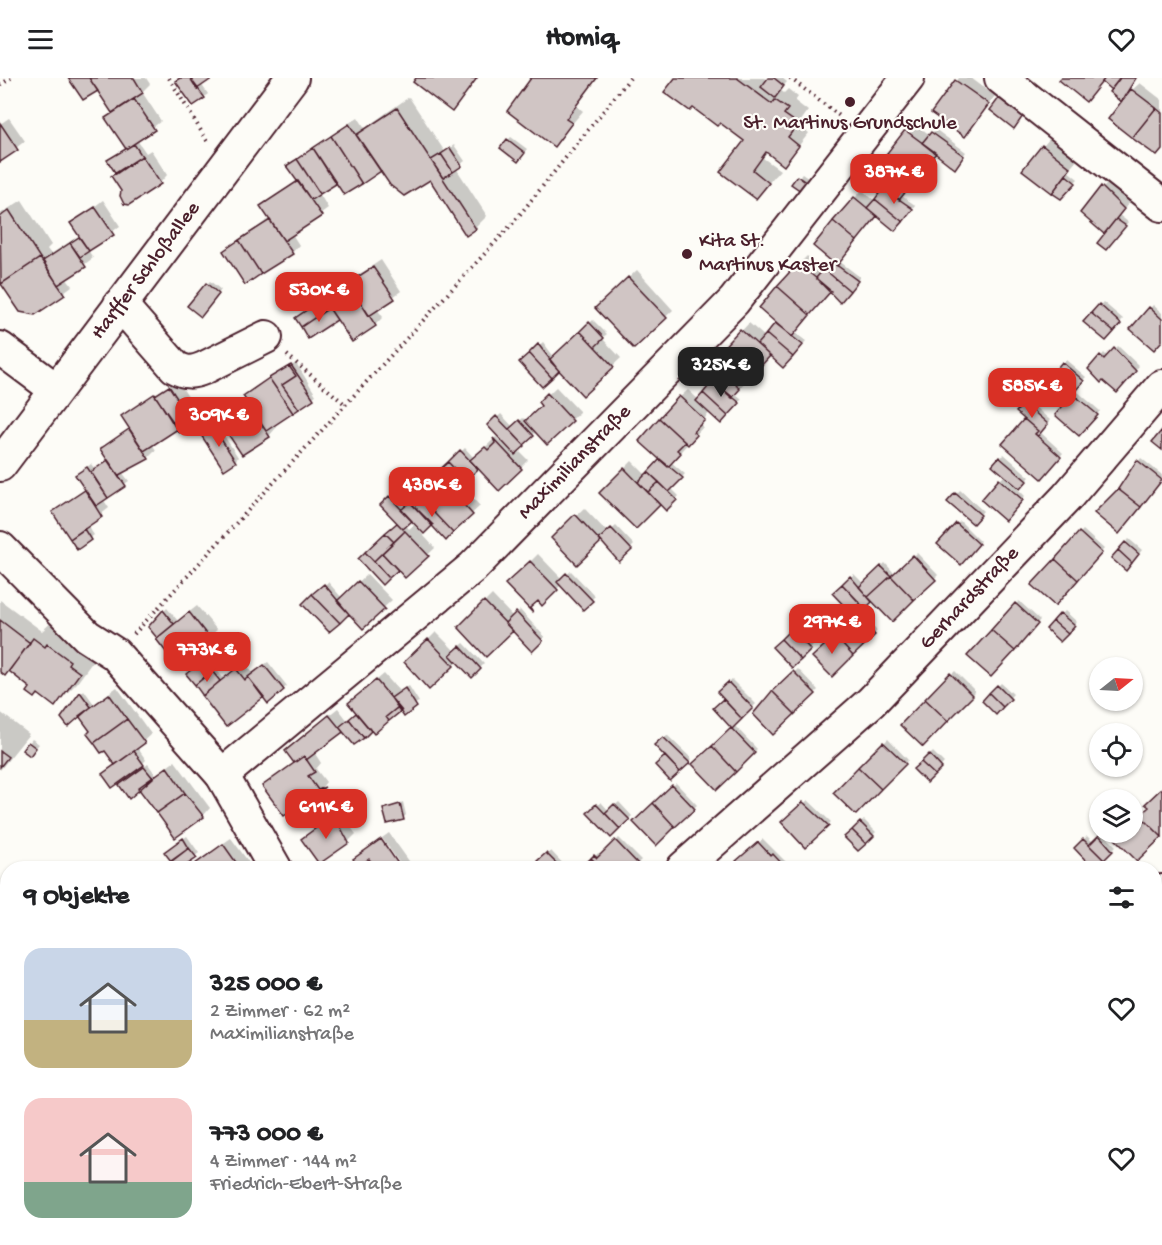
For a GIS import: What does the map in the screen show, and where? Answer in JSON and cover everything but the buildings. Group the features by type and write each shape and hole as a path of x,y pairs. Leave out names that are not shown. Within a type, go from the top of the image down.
{"street":[{"name":"Harffer Schloßallee","path":"0,465 223,166 292,78"},
{"name":"Maximilianstraße","path":"222,775 473,567 734,302 908,78"},
{"path":"1001,78 1162,205"},
{"path":"120,304 175,367 184,372 204,368 266,337"},
{"path":"0,348 55,389"},
{"name":"Gerhardstraße","path":"691,861 871,702 1067,497 1162,386"},
{"path":"0,548 87,636 115,654 222,775 271,861"}],"path":[{"path":"0,85 11,78"},
{"path":"169,78 223,166"},
{"path":"115,654 513,223 630,78"},
{"path":"790,78 863,135"},
{"path":"266,337 346,405"}],"place":[{"name":"St. Martinus Grundschule","path":"850,102"},
{"name":"Kita St. Martinus Kaster","path":"687,254"}]}
